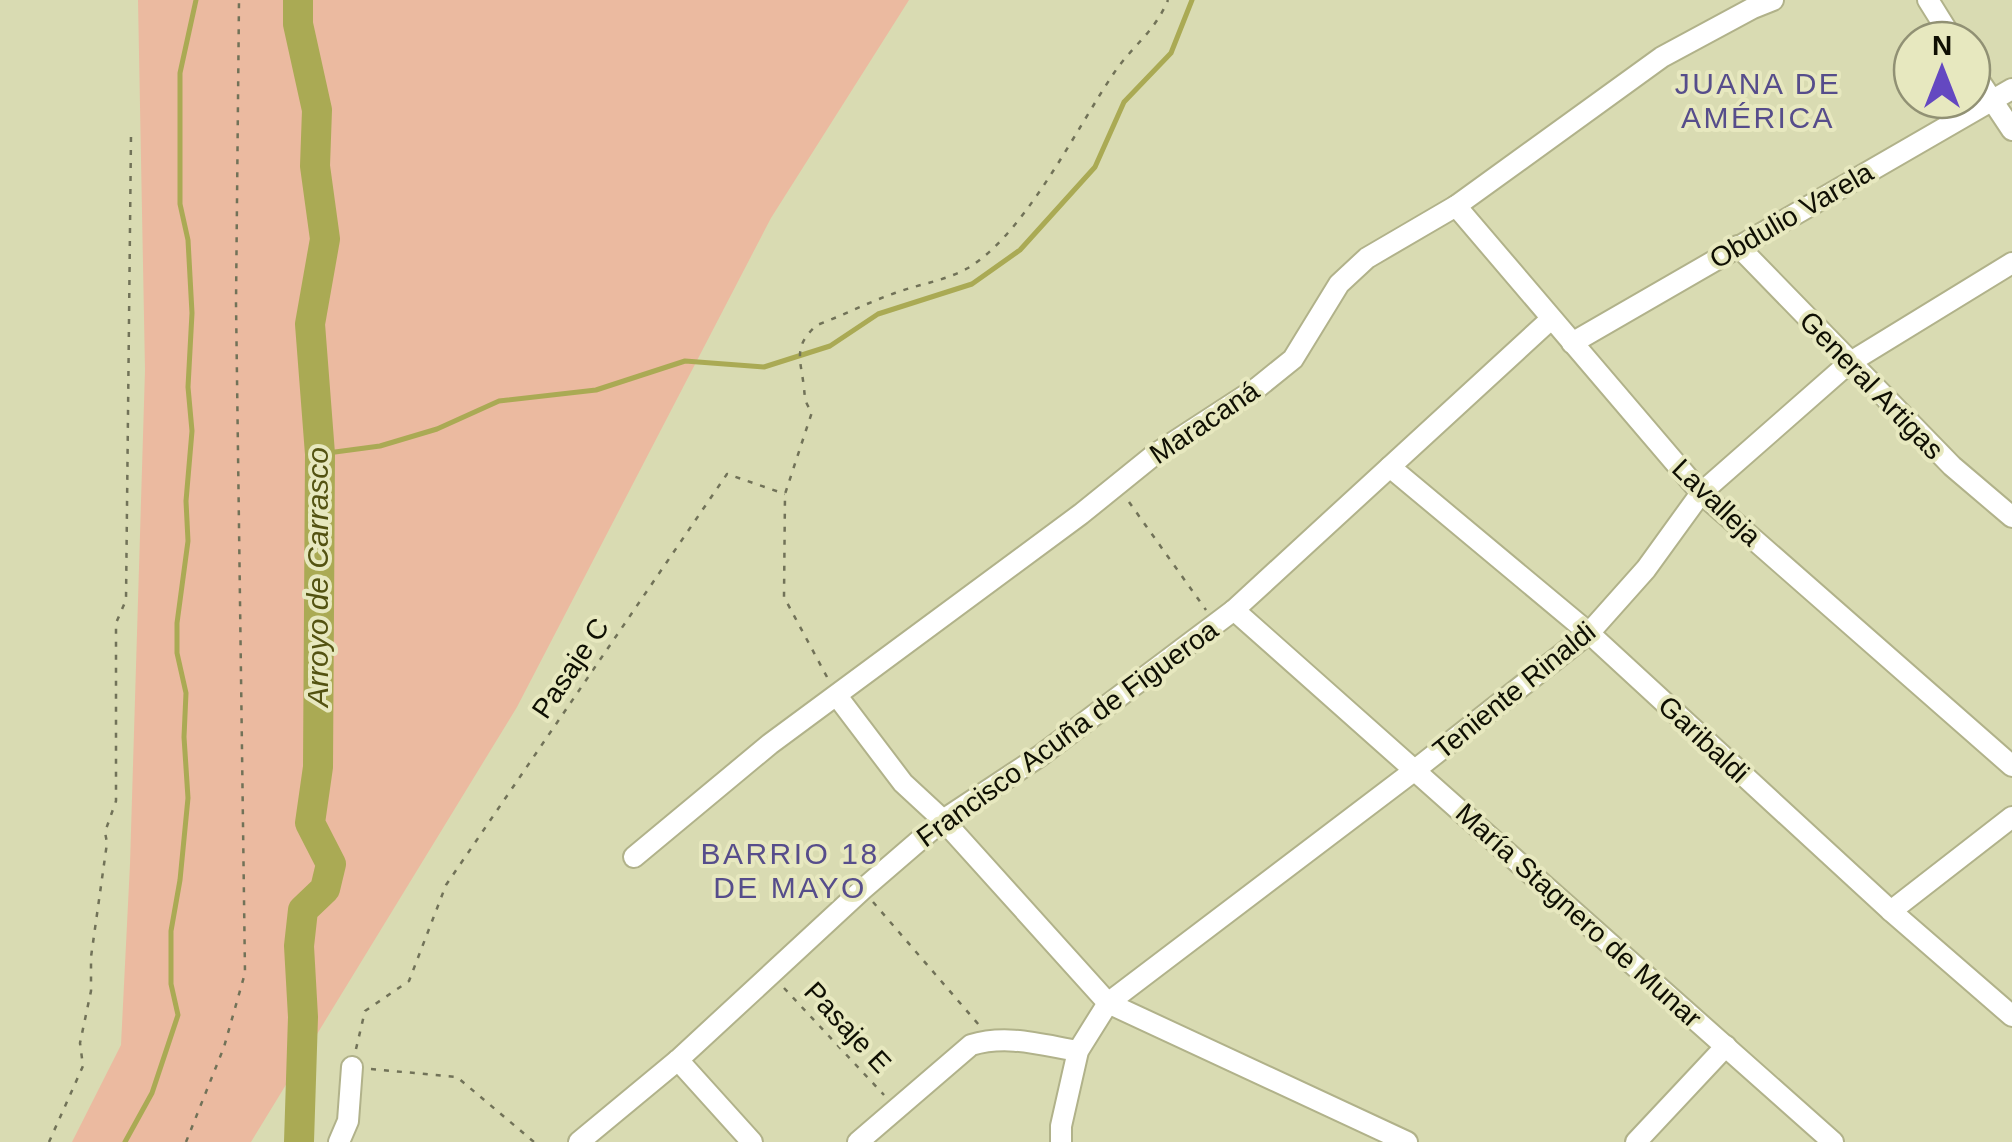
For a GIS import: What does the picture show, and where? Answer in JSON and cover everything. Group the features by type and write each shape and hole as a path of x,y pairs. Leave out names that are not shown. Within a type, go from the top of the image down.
{"street":[{"name":"Maracaná","path":"634,856 770,744 1180,436 1257,388 1293,359 1339,284 1367,258 1456,206 1662,57 1773,0"},
{"path":"1992,101 2012,130"},
{"name":"Obdulio Varela","path":"1572,343 1956,120"},
{"name":"Lavalleja","path":"1456,206 1701,493 2012,766"},
{"name":"General Artigas","path":"1738,246 1952,466 2012,517"},
{"name":"Teniente Rinaldi","path":"1061,1142 1078,1051 1108,1003 1416,770 1589,633 1646,569 1701,493 1848,363 2012,263"},
{"name":"Francisco Acuña de Figueroa","path":"579,1142 678,1060 943,820 1040,756 1234,610 1551,319"},
{"name":"Garibaldi","path":"1390,467 1589,633 1891,911 2012,1016"},
{"name":"María Stagnero de Munar","path":"1234,610 1833,1142"},
{"path":"837,696 903,783 943,820 1108,1003 1407,1142"},
{"path":"1891,911 2012,818"},
{"path":"858,1142 971,1045 991,1039 1078,1051"},
{"path":"1636,1142 1726,1046"},
{"path":"678,1060 752,1142"},
{"path":"340,1142 348,1121 352,1067"}],"path":[{"path":"186,1142 224,1047 245,973 236,303 238,0"},
{"path":"837,696 784,597 785,494 812,412 804,402 798,366 807,334 817,325 894,293 968,268 999,242 1037,192 1117,68 1145,40 1168,0"},
{"path":"49,1142 83,1066 80,1043 91,991 91,956 105,832 116,801 116,623 126,600 131,134"},
{"name":"Pasaje C","path":"352,1067 365,1011 408,981 446,885 726,474 785,494"},
{"path":"1116,485 1215,624"},
{"path":"863,889 991,1039"},
{"name":"Pasaje E","path":"771,974 895,1107"},
{"path":"352,1067 457,1077 534,1142"}],"shaded area":[{"path":"138,0 909,0 771,218 517,707 251,1142 72,1142 121,1045 145,370"}],"waterway":[{"path":"125,1142 152,1093 178,1015 171,984 171,931 188,798 186,693 177,653 177,623 188,541 186,501 192,431 188,387 192,313 188,240 180,204 180,73 196,0"},
{"name":"Arroyo de Carrasco","path":"298,0 298,24 317,110 315,166 325,239 310,324 320,454 318,767 310,823 331,864 325,889 303,910 299,946 303,1017 299,1142"},
{"path":"320,454 380,446 437,429 499,401 596,390 685,361 764,367 830,346 878,314 972,284 1020,250 1095,167 1124,102 1171,53 1192,0"}],"district":[{"name":"JUANA DE AMÉRICA","path":"1758,101"},
{"name":"BARRIO 18 DE MAYO","path":"790,871"}]}
